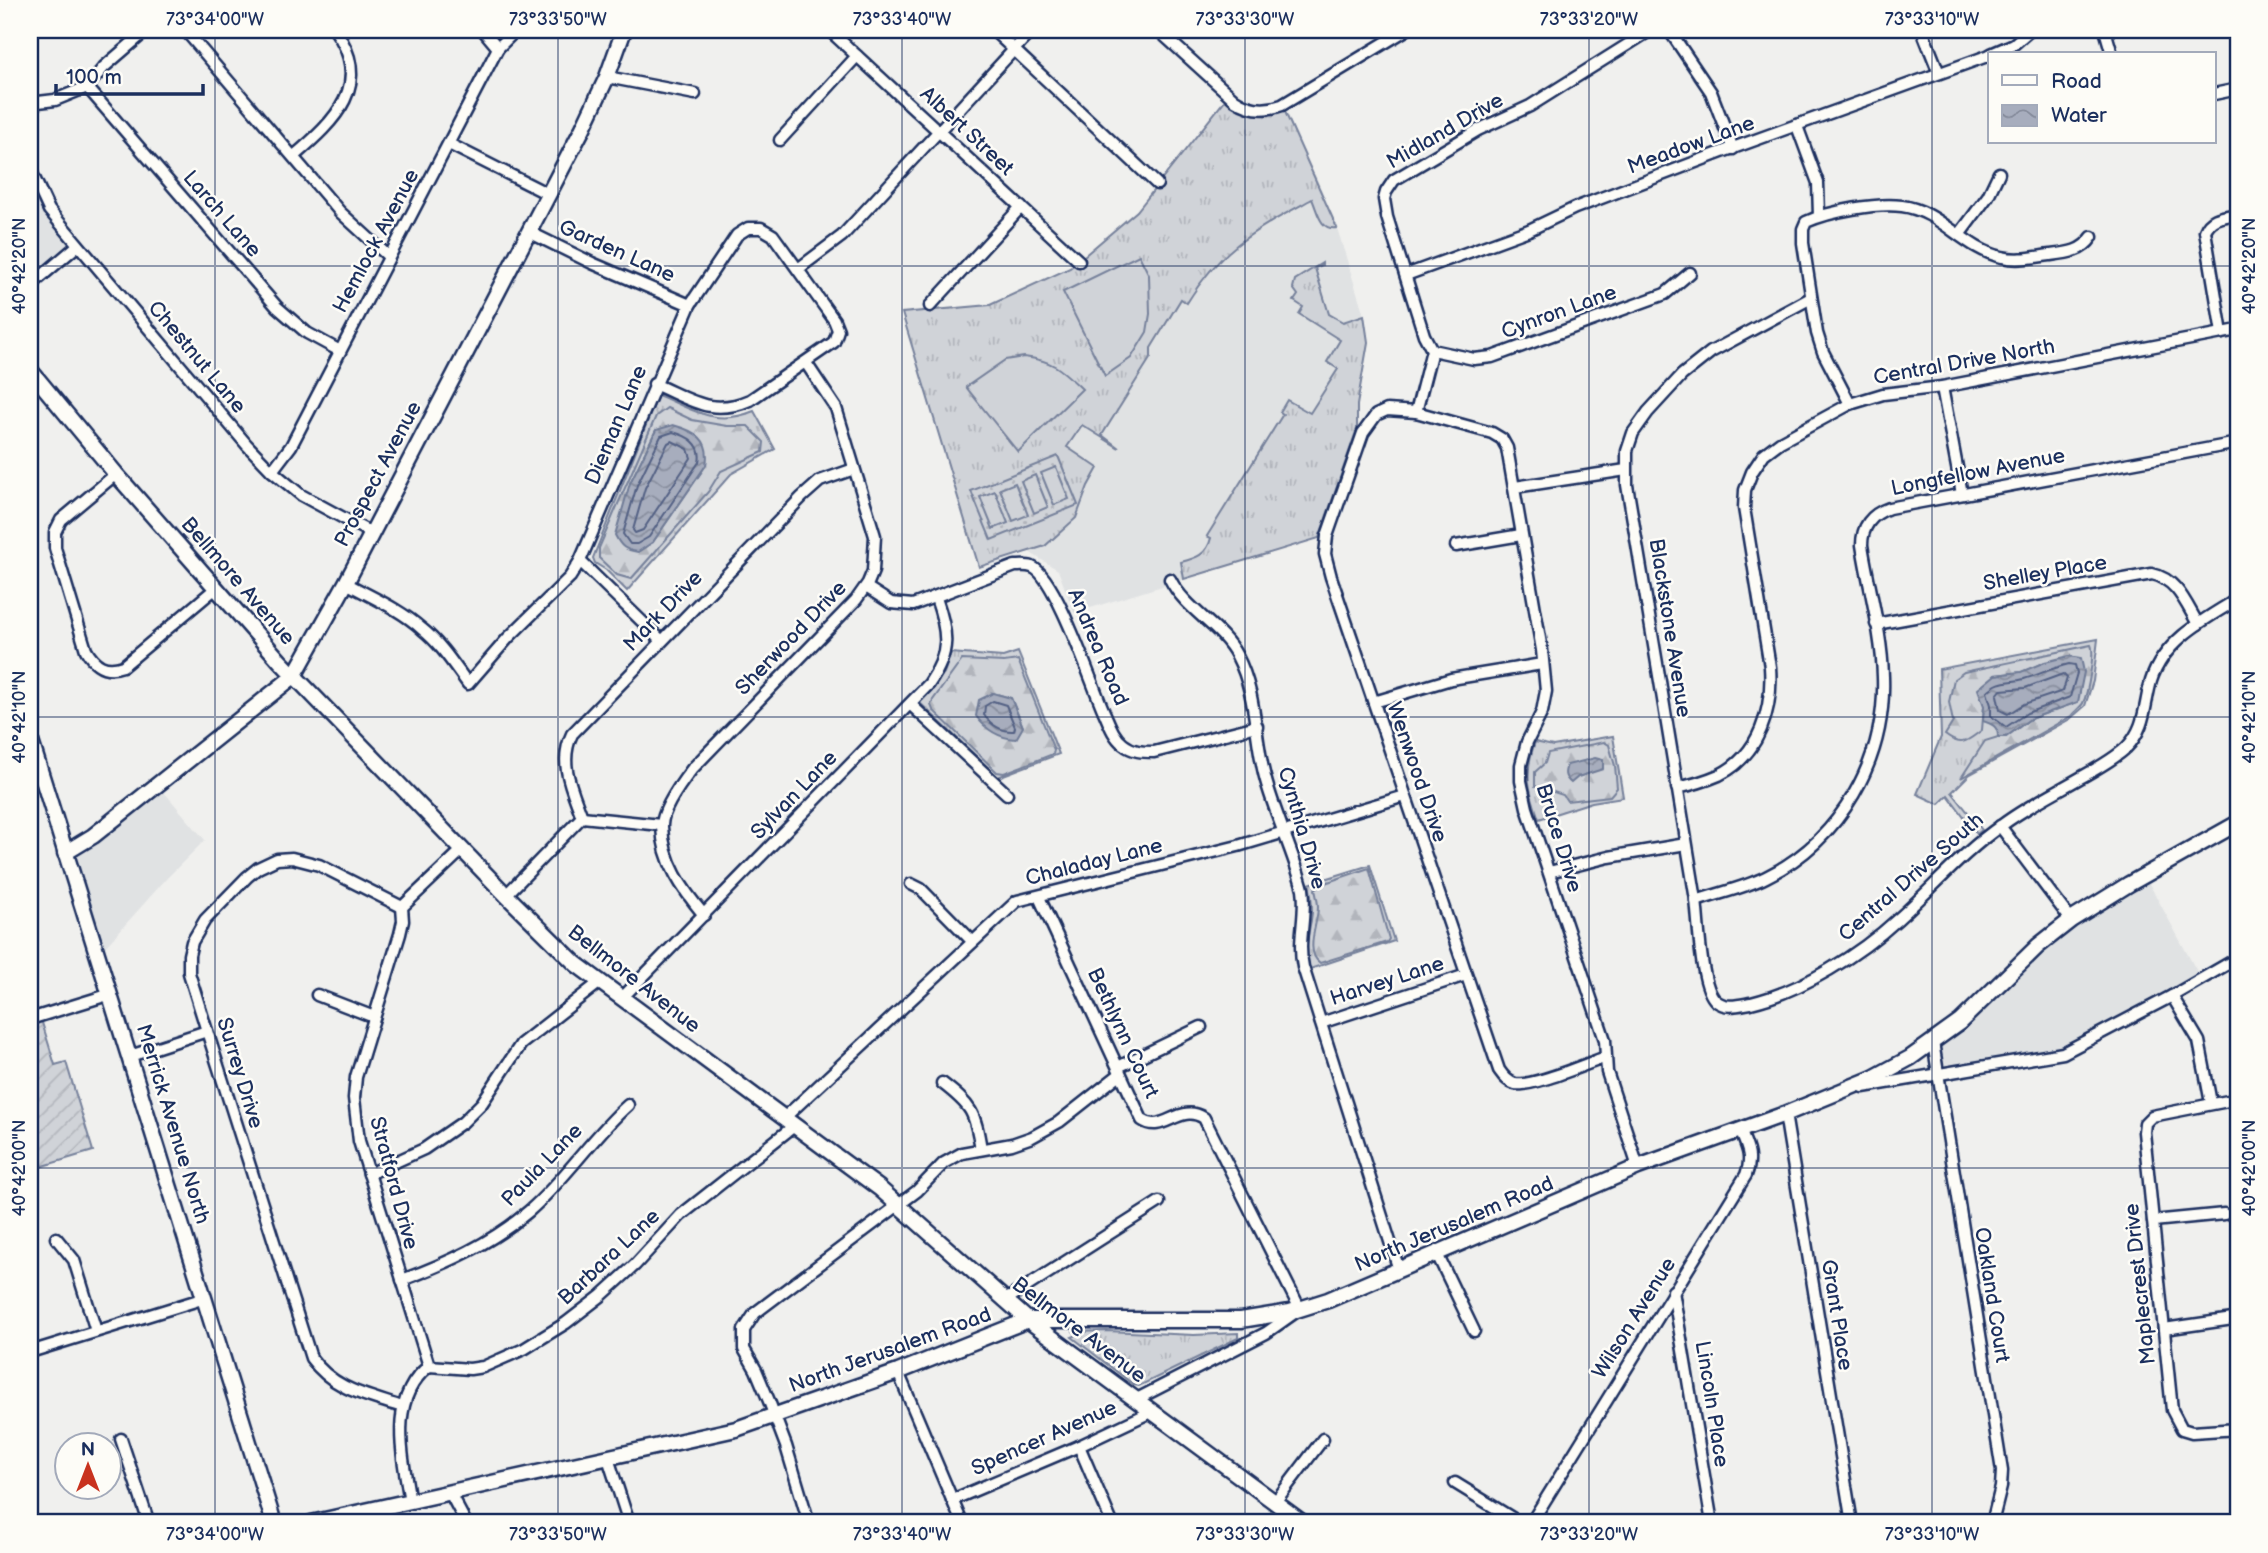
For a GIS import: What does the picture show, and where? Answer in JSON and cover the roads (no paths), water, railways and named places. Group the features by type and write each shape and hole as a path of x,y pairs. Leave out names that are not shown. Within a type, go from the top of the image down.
{"main road":[{"name":"Prospect Avenue","path":"65,853 93,836 294,676 346,583 529,232 607,77 624,30"},
{"name":"Bellmore Avenue","path":"30,370 116,474 294,676 556,946 621,999 879,1188 1028,1320 1303,1523"},
{"name":"Merrick Avenue North","path":"30,738 274,1523"},
{"name":"North Jerusalem Road","path":"311,1523 736,1429 898,1372 1028,1320 1218,1321 1261,1317 1300,1309 1399,1270 1638,1167 1785,1114 1885,1072 1933,1042 1977,1007 2038,946 2071,920 2238,823"}],"street":[{"path":"30,103 55,100 87,87 104,67 147,30"},
{"path":"185,30 340,212 388,256"},
{"path":"294,156 331,122 345,100 351,71 344,44 335,30"},
{"path":"483,30 498,48"},
{"name":"Hemlock Avenue","path":"272,471 291,446 498,48 516,30"},
{"name":"Albert Street","path":"829,30 1080,261"},
{"path":"993,30 1157,184"},
{"path":"654,384 701,404 724,408 750,400 834,342 838,330 834,320 798,269 842,236 1032,30"},
{"path":"1158,30 1241,104 1270,109 1290,100 1406,30"},
{"name":"Midland Drive","path":"1432,350 1424,335 1387,217 1384,199 1394,180 1478,130 1530,106 1651,30"},
{"path":"1669,30 1711,92 1733,149"},
{"path":"1922,30 1939,73"},
{"name":"Meadow Lane","path":"1997,52 2014,44 2031,30"},
{"path":"2105,30 2111,52"},
{"path":"780,140 857,56"},
{"name":"Meadow Lane","path":"1406,275 1529,230 1575,208 1988,56"},
{"path":"607,77 695,94"},
{"name":"Larch Lane","path":"87,87 276,307 307,333 340,351"},
{"path":"2216,94 2238,89"},
{"path":"1797,127 1818,183 1819,216"},
{"path":"449,144 548,194"},
{"name":"Chestnut Lane","path":"30,169 43,202 77,246 247,445 301,495 371,533"},
{"path":"1959,234 1988,196 1999,173"},
{"path":"930,306 1021,206"},
{"path":"1850,404 1823,352 1803,243 1806,222 1819,216 1881,206 1903,206 1938,220 1993,255 2017,259 2071,252 2084,247 2092,237"},
{"path":"2222,333 2205,231 2214,219 2238,214"},
{"name":"Dieman Lane","path":"346,583 422,628 439,645 468,684 508,638 570,577 580,561 690,305 737,235 744,230 761,228 773,235 798,269"},
{"name":"Garden Lane","path":"529,232 592,263 690,305"},
{"path":"30,286 77,246"},
{"name":"Cynron Lane","path":"1432,350 1474,359 1492,358 1665,294 1690,273"},
{"name":"Blackstone Avenue","path":"1766,999 1725,1006 1710,993 1626,470 1627,451 1638,425 1692,365 1726,343 1811,298"},
{"name":"Central Drive North","path":"1677,788 1720,774 1739,760 1760,734 1770,707 1770,667 1744,508 1745,490 1752,472 1764,454 1780,442 1850,404 1883,394 1942,387 2238,330"},
{"path":"1416,412 1432,350"},
{"name":"Sherwood Drive","path":"661,825 675,793 692,769 848,609 866,586 873,571 875,536 836,408 806,363"},
{"path":"1942,387 1962,494"},
{"name":"Wenwood Drive","path":"1416,412 1387,410 1376,415 1363,433 1326,544 1325,554 1331,577 1499,1070 1512,1084 1527,1084 1605,1057"},
{"name":"Bruce Drive","path":"1416,412 1492,433 1502,439 1507,448 1542,663 1545,701 1523,754 1521,781 1527,808 1605,1040 1607,1072 1638,1167"},
{"name":"Longfellow Avenue","path":"1696,901 1748,885 1782,868 1817,841 1845,809 1869,764 1879,732 1883,675 1862,545 1870,520 1878,513 1889,508 2238,443"},
{"name":"Mark Drive","path":"582,817 565,768 565,751 568,742 586,718 802,496 820,481 854,469"},
{"path":"1514,487 1626,470"},
{"path":"116,474 61,520 54,541 91,659 106,669 113,670 123,666 216,588"},
{"path":"1455,546 1521,535"},
{"path":"580,561 661,640"},
{"name":"Andrea Road","path":"866,586 891,603 913,605 1016,566 1032,567 1042,574 1054,592 1114,736 1132,750 1154,752 1257,726"},
{"name":"Shelley Place","path":"1876,624 2152,574 2172,583 2198,624"},
{"name":"Cynthia Drive","path":"1170,579 1183,599 1220,633 1236,654 1252,693 1265,776 1303,889 1300,951 1399,1270"},
{"name":"Sylvan Lane","path":"621,999 929,684 944,656 946,631 936,598"},
{"name":"Central Drive South","path":"1766,999 1829,969 1870,943 1899,919 1965,853 2000,826 2109,761 2127,747 2142,723 2151,680 2161,659 2198,624 2238,599"},
{"path":"1374,702 1451,679 1542,663"},
{"path":"910,704 1007,794"},
{"name":"Chaladay Lane","path":"789,1122 1012,905 1284,832 1405,796"},
{"path":"506,895 582,817 661,825 673,872 682,890 704,915"},
{"path":"2000,826 2071,920"},
{"path":"1549,872 1609,857 1686,845"},
{"path":"402,907 462,850"},
{"name":"Surrey Drive","path":"402,907 306,860 277,859 258,868 205,920 192,942 189,955 189,973 311,1358 321,1372 334,1382 402,1407"},
{"path":"911,884 921,889 972,941"},
{"name":"Bethlynn Court","path":"1039,897 1142,1120 1158,1125 1185,1112 1195,1112 1204,1118 1300,1309"},
{"name":"Stratford Drive","path":"402,907 400,934 356,1077 355,1127 429,1366"},
{"path":"1846,1090 2063,1053 2238,958"},
{"name":"Harvey Lane","path":"1321,1023 1466,975"},
{"path":"369,1174 424,1149 463,1122 482,1102 521,1044 600,982"},
{"path":"30,1019 111,994"},
{"path":"317,995 374,1017"},
{"path":"2172,996 2199,1041 2211,1103 2238,1099"},
{"path":"808,1523 775,1415 744,1349 744,1331 755,1313 917,1191 944,1163 962,1153 1013,1144 1059,1122 1119,1070 1201,1027"},
{"path":"130,1056 207,1031"},
{"name":"Oakland Court","path":"1933,1042 2002,1471 1992,1523"},
{"path":"942,1083 970,1108 976,1120 981,1149"},
{"name":"Maplecrest Drive","path":"2211,1103 2152,1116 2146,1123 2144,1144 2172,1410 2182,1429 2192,1432 2238,1429"},
{"name":"Paula Lane","path":"402,1280 470,1252 530,1211 572,1167 611,1120 628,1105"},
{"name":"Grant Place","path":"1785,1114 1852,1523"},
{"name":"Barbara Lane","path":"429,1366 470,1369 483,1367 524,1349 566,1323 601,1296 635,1265 681,1215 789,1122"},
{"name":"Wilson Avenue","path":"1531,1523 1746,1175 1751,1163 1750,1155 1740,1130"},
{"path":"1004,1301 1159,1202"},
{"path":"2153,1221 2224,1214"},
{"path":"56,1238 74,1260 96,1331"},
{"path":"1437,1254 1475,1331"},
{"name":"Lincoln Place","path":"1673,1292 1712,1523"},
{"path":"30,1352 205,1297"},
{"name":"Spencer Avenue","path":"1135,1400 1266,1333 1300,1309"},
{"path":"2164,1329 2233,1319"},
{"path":"410,1502 400,1444 402,1407 414,1381 429,1366"},
{"path":"898,1372 962,1523"},
{"name":"Spencer Avenue","path":"951,1500 1079,1446 1151,1412"},
{"path":"1275,1502 1323,1440"},
{"path":"122,1442 149,1523"},
{"path":"1079,1446 1112,1523"},
{"path":"608,1458 629,1523"},
{"path":"1455,1483 1520,1523"},
{"path":"450,1493 466,1523"}],"water":[{"path":"673,425 694,433 704,442 706,465 653,542 638,552 630,550 621,545 615,535 630,483 656,430"},
{"path":"2069,656 2081,658 2084,672 2078,702 2030,719 2006,737 1998,737 1994,726 1983,721 1984,706 1978,689 1995,675 2021,672"},
{"path":"993,693 1011,698 1023,727 1016,739 993,732 976,716 979,700"},
{"path":"1595,758 1603,760 1603,769 1578,777 1571,783 1567,779 1567,765"}]}
